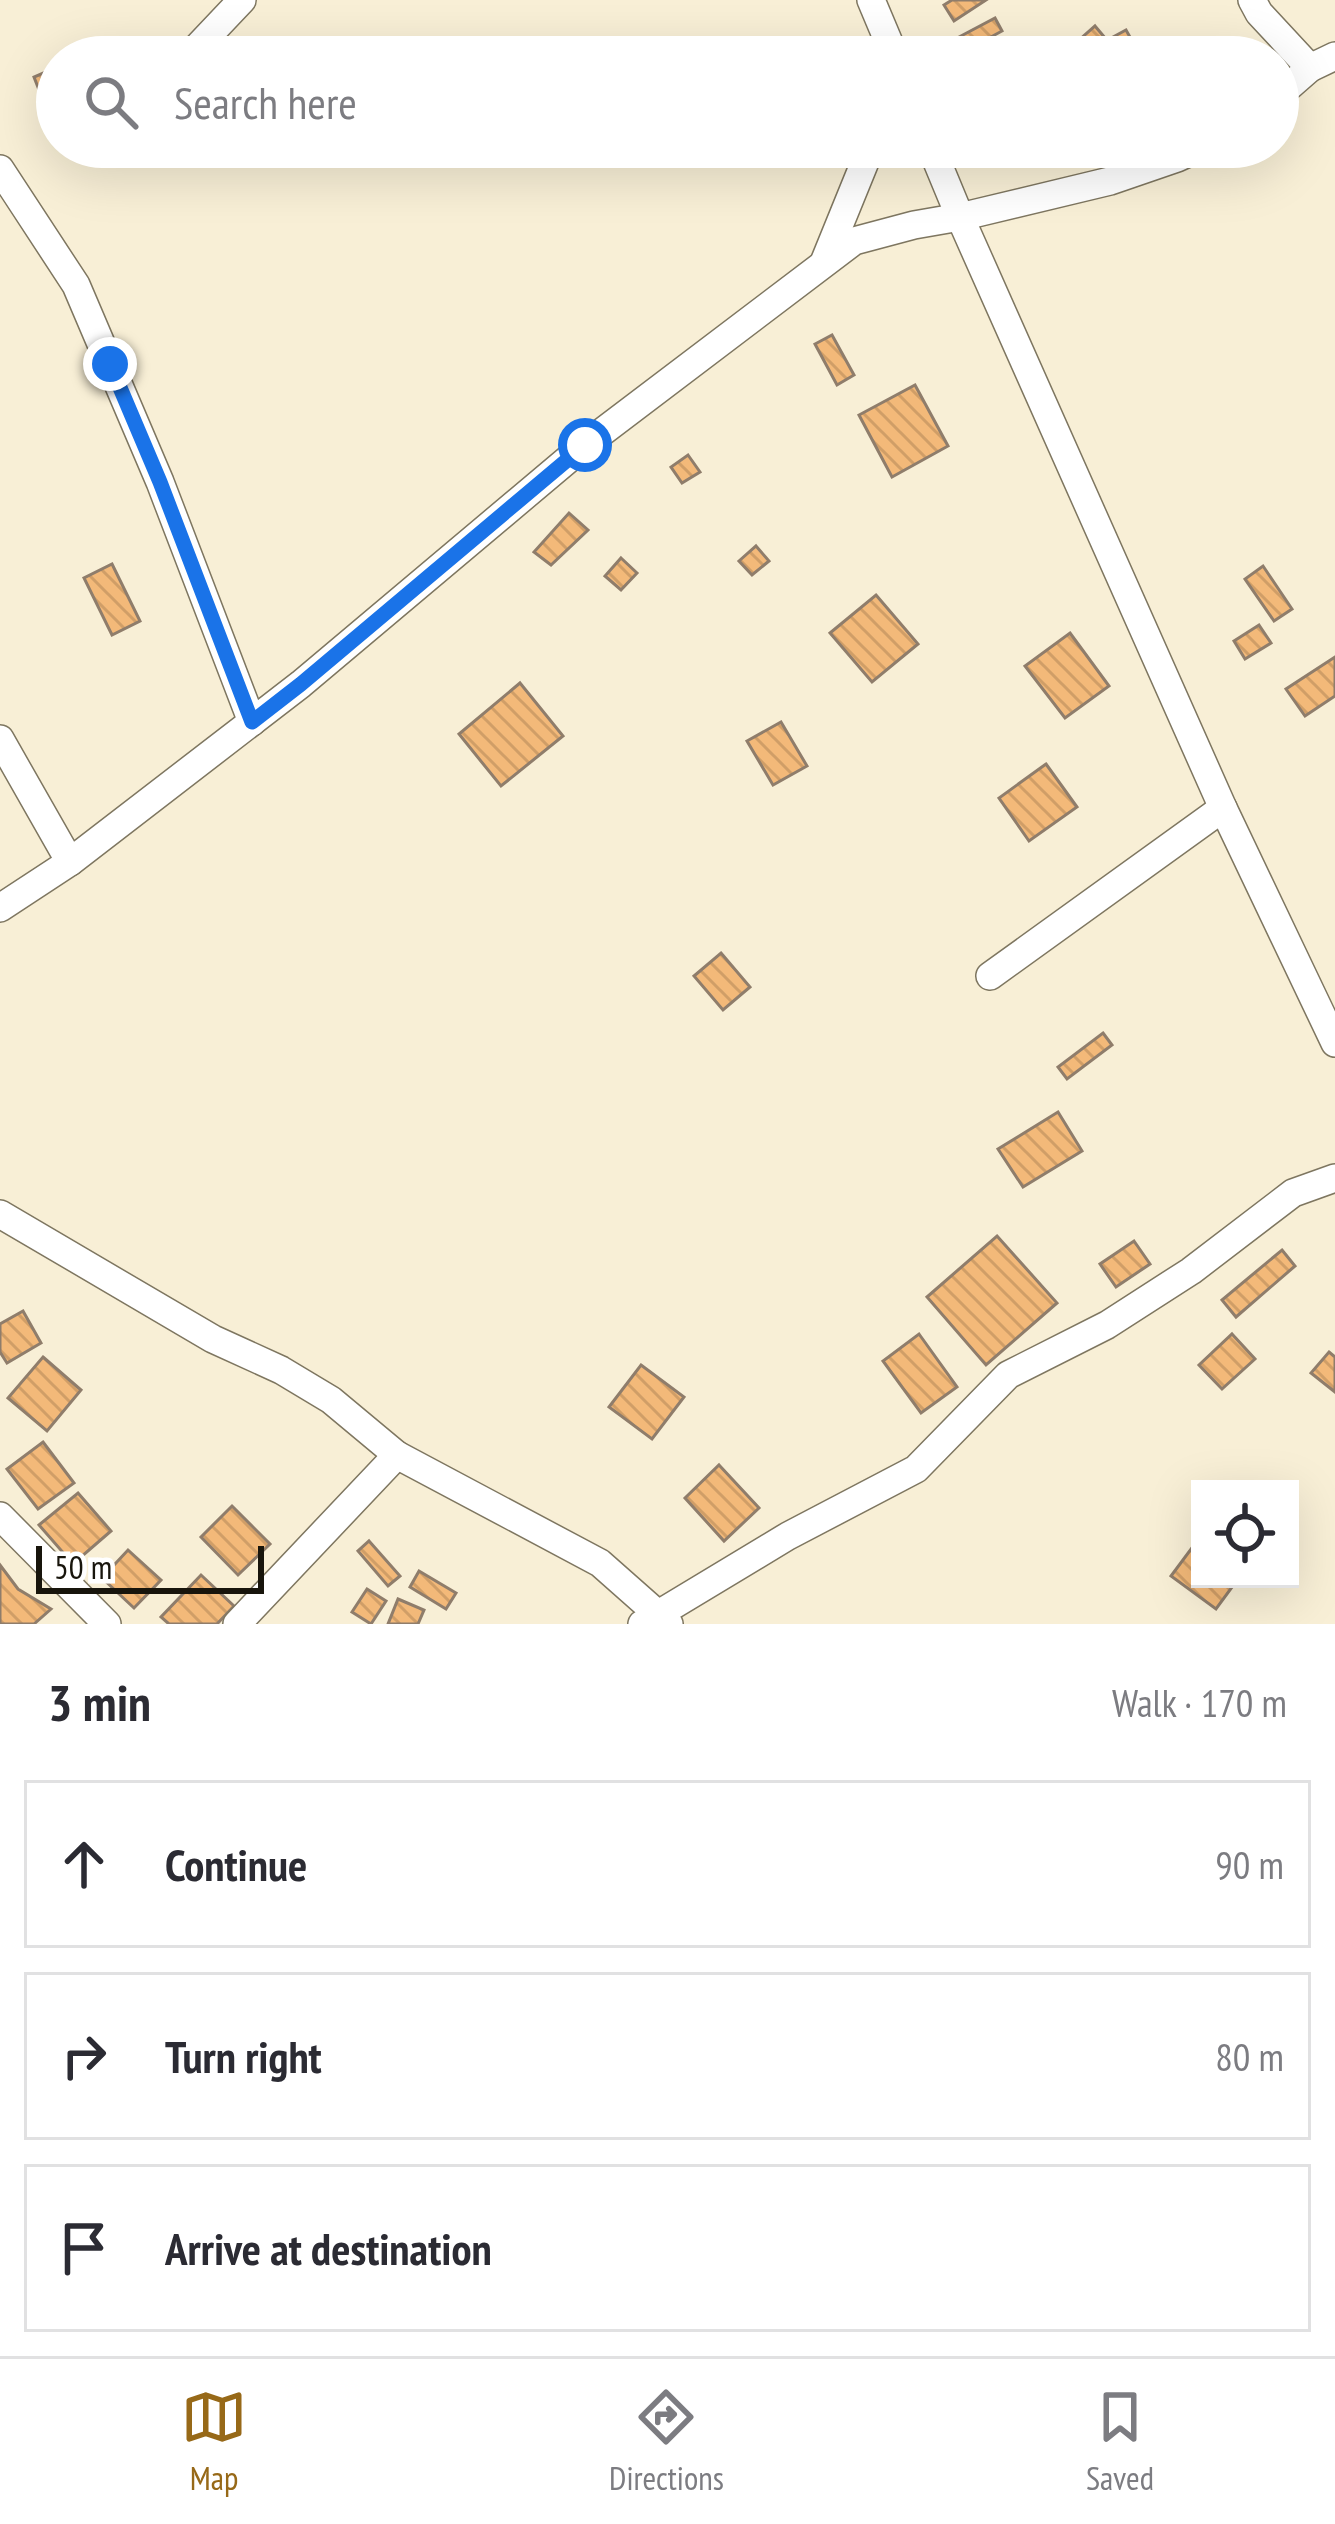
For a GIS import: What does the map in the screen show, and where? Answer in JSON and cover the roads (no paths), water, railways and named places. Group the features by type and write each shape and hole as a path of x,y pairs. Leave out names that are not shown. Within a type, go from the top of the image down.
{"street":[{"path":"208,36 242,0"},
{"path":"872,0 887,36"},
{"path":"1252,0 1259,13 1289,36"},
{"path":"824,264 863,168"},
{"path":"940,168 1223,808 1335,1043"},
{"path":"0,908 70,862 301,684 585,445 854,241 1110,181 1145,168"},
{"path":"0,169 76,285 160,482 252,722"},
{"path":"0,739 70,862"},
{"path":"990,976 1223,808"},
{"path":"0,1214 213,1339 281,1370 331,1400 398,1455 600,1563 657,1620 788,1536 916,1469 1008,1375 1107,1325 1191,1271 1293,1193 1335,1178"},
{"path":"236,1624 398,1455"},
{"path":"0,1516 106,1624"}]}
